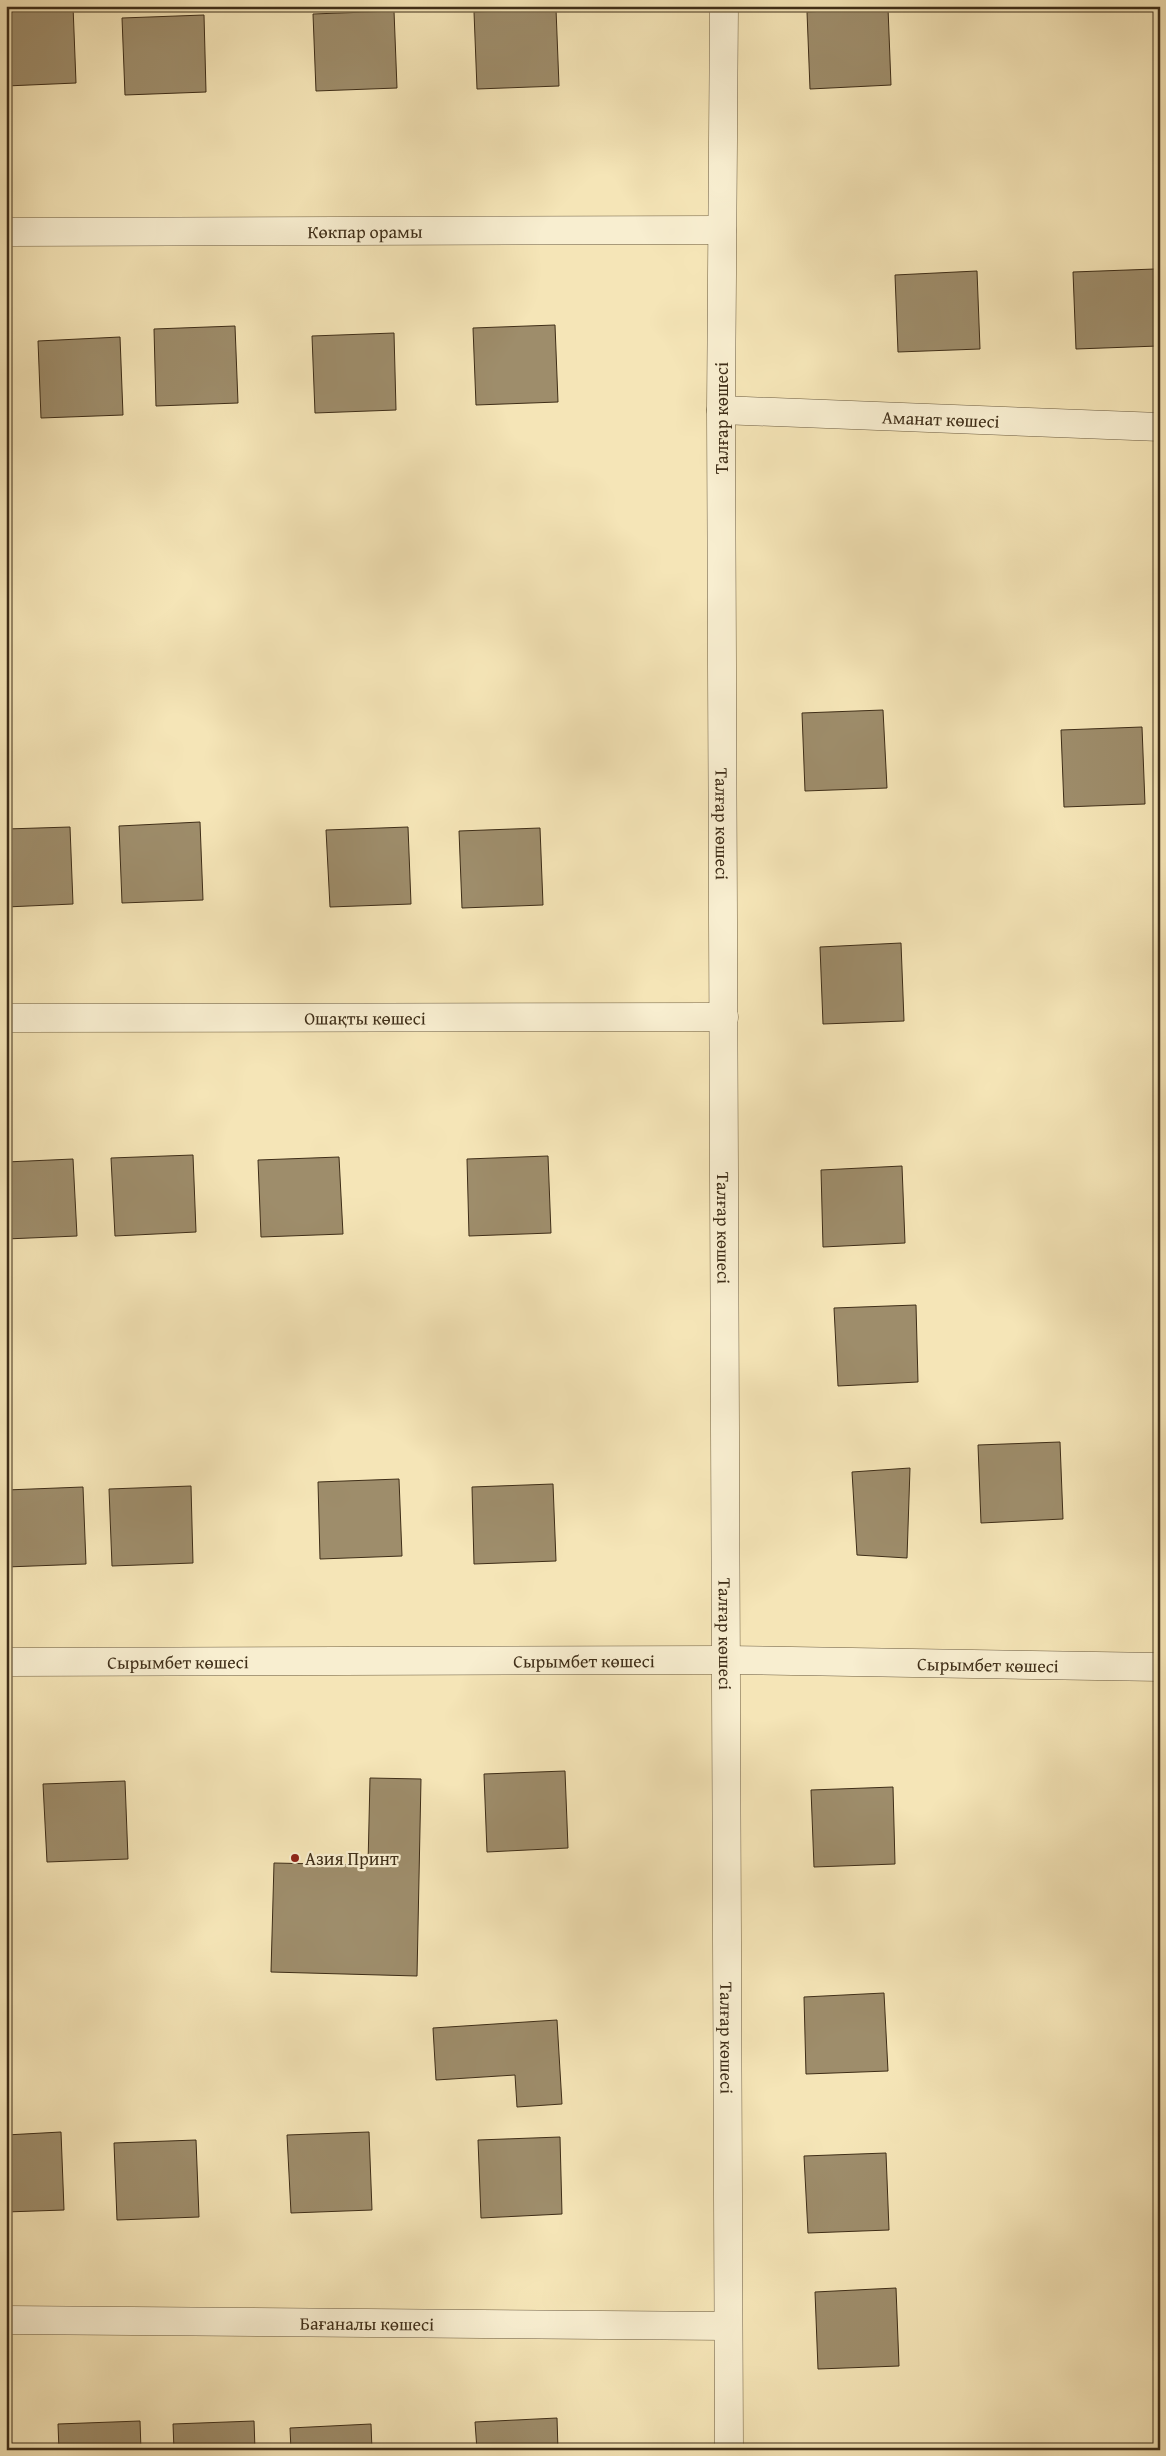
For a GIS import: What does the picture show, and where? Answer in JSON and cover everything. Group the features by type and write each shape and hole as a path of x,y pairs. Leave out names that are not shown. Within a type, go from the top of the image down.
{"street":[{"name":"Талғар көшесі","path":"724,6 721,410 729,2450"},
{"name":"Көкпар орамы","path":"6,232 722,230"},
{"name":"Аманат көшесі","path":"721,410 1160,427"},
{"name":"Ошақты көшесі","path":"6,1018 724,1018"},
{"name":"Сырымбет көшесі","path":"6,1662 726,1660 1160,1667"},
{"name":"Бағаналы көшесі","path":"6,2320 728,2326"}],"building":[{"path":"73,6 76,83 6,86 6,8"},
{"path":"888,8 891,85 810,89 807,12"},
{"path":"556,9 559,86 477,89 474,12"},
{"path":"394,11 397,88 316,91 313,14"},
{"path":"204,15 206,92 125,95 122,18"},
{"path":"1155,269 1158,346 1076,349 1073,272"},
{"path":"977,271 980,349 898,352 895,275"},
{"path":"555,325 558,402 476,405 473,328"},
{"path":"235,326 238,403 156,406 154,329"},
{"path":"394,333 396,410 315,413 312,336"},
{"path":"120,337 123,415 41,418 38,341"},
{"path":"883,710 887,788 805,791 802,713"},
{"path":"1142,727 1145,804 1064,807 1061,730"},
{"path":"200,822 203,900 122,903 119,826"},
{"path":"70,827 73,904 6,907 6,829"},
{"path":"408,827 411,904 330,907 326,830"},
{"path":"540,828 543,905 462,908 459,831"},
{"path":"901,943 904,1021 823,1024 820,947"},
{"path":"193,1155 196,1232 115,1236 111,1158"},
{"path":"548,1156 551,1233 469,1236 467,1159"},
{"path":"339,1157 343,1234 261,1237 258,1160"},
{"path":"73,1159 77,1236 6,1239 6,1162"},
{"path":"902,1166 905,1243 823,1247 821,1170"},
{"path":"916,1305 918,1382 838,1386 834,1308"},
{"path":"1060,1442 1063,1519 981,1523 978,1445"},
{"path":"910,1468 907,1558 857,1555 852,1472"},
{"path":"399,1479 402,1556 320,1559 318,1482"},
{"path":"553,1484 556,1561 474,1564 472,1487"},
{"path":"191,1486 193,1563 112,1566 109,1489"},
{"path":"83,1487 86,1564 6,1567 6,1490"},
{"path":"565,1771 568,1848 487,1852 484,1774"},
{"path":"370,1778 421,1779 417,1976 271,1972 274,1863 368,1865"},
{"path":"125,1781 128,1859 47,1862 43,1784"},
{"path":"893,1787 895,1864 814,1867 811,1790"},
{"path":"884,1993 888,2071 806,2074 804,1997"},
{"path":"557,2020 562,2104 517,2107 515,2075 436,2080 433,2028"},
{"path":"61,2132 64,2210 6,2212 6,2135"},
{"path":"369,2132 372,2210 291,2213 287,2135"},
{"path":"560,2137 562,2214 481,2218 478,2140"},
{"path":"196,2140 199,2217 117,2220 114,2143"},
{"path":"886,2153 889,2230 808,2233 804,2156"},
{"path":"896,2288 899,2366 818,2369 815,2292"},
{"path":"557,2418 558,2450 477,2450 475,2422"},
{"path":"140,2421 141,2450 59,2450 58,2424"},
{"path":"254,2421 255,2450 174,2450 173,2424"},
{"path":"371,2424 372,2450 291,2450 290,2428"}],"place":[{"name":"Азия Принт","path":"295,1858"}]}
